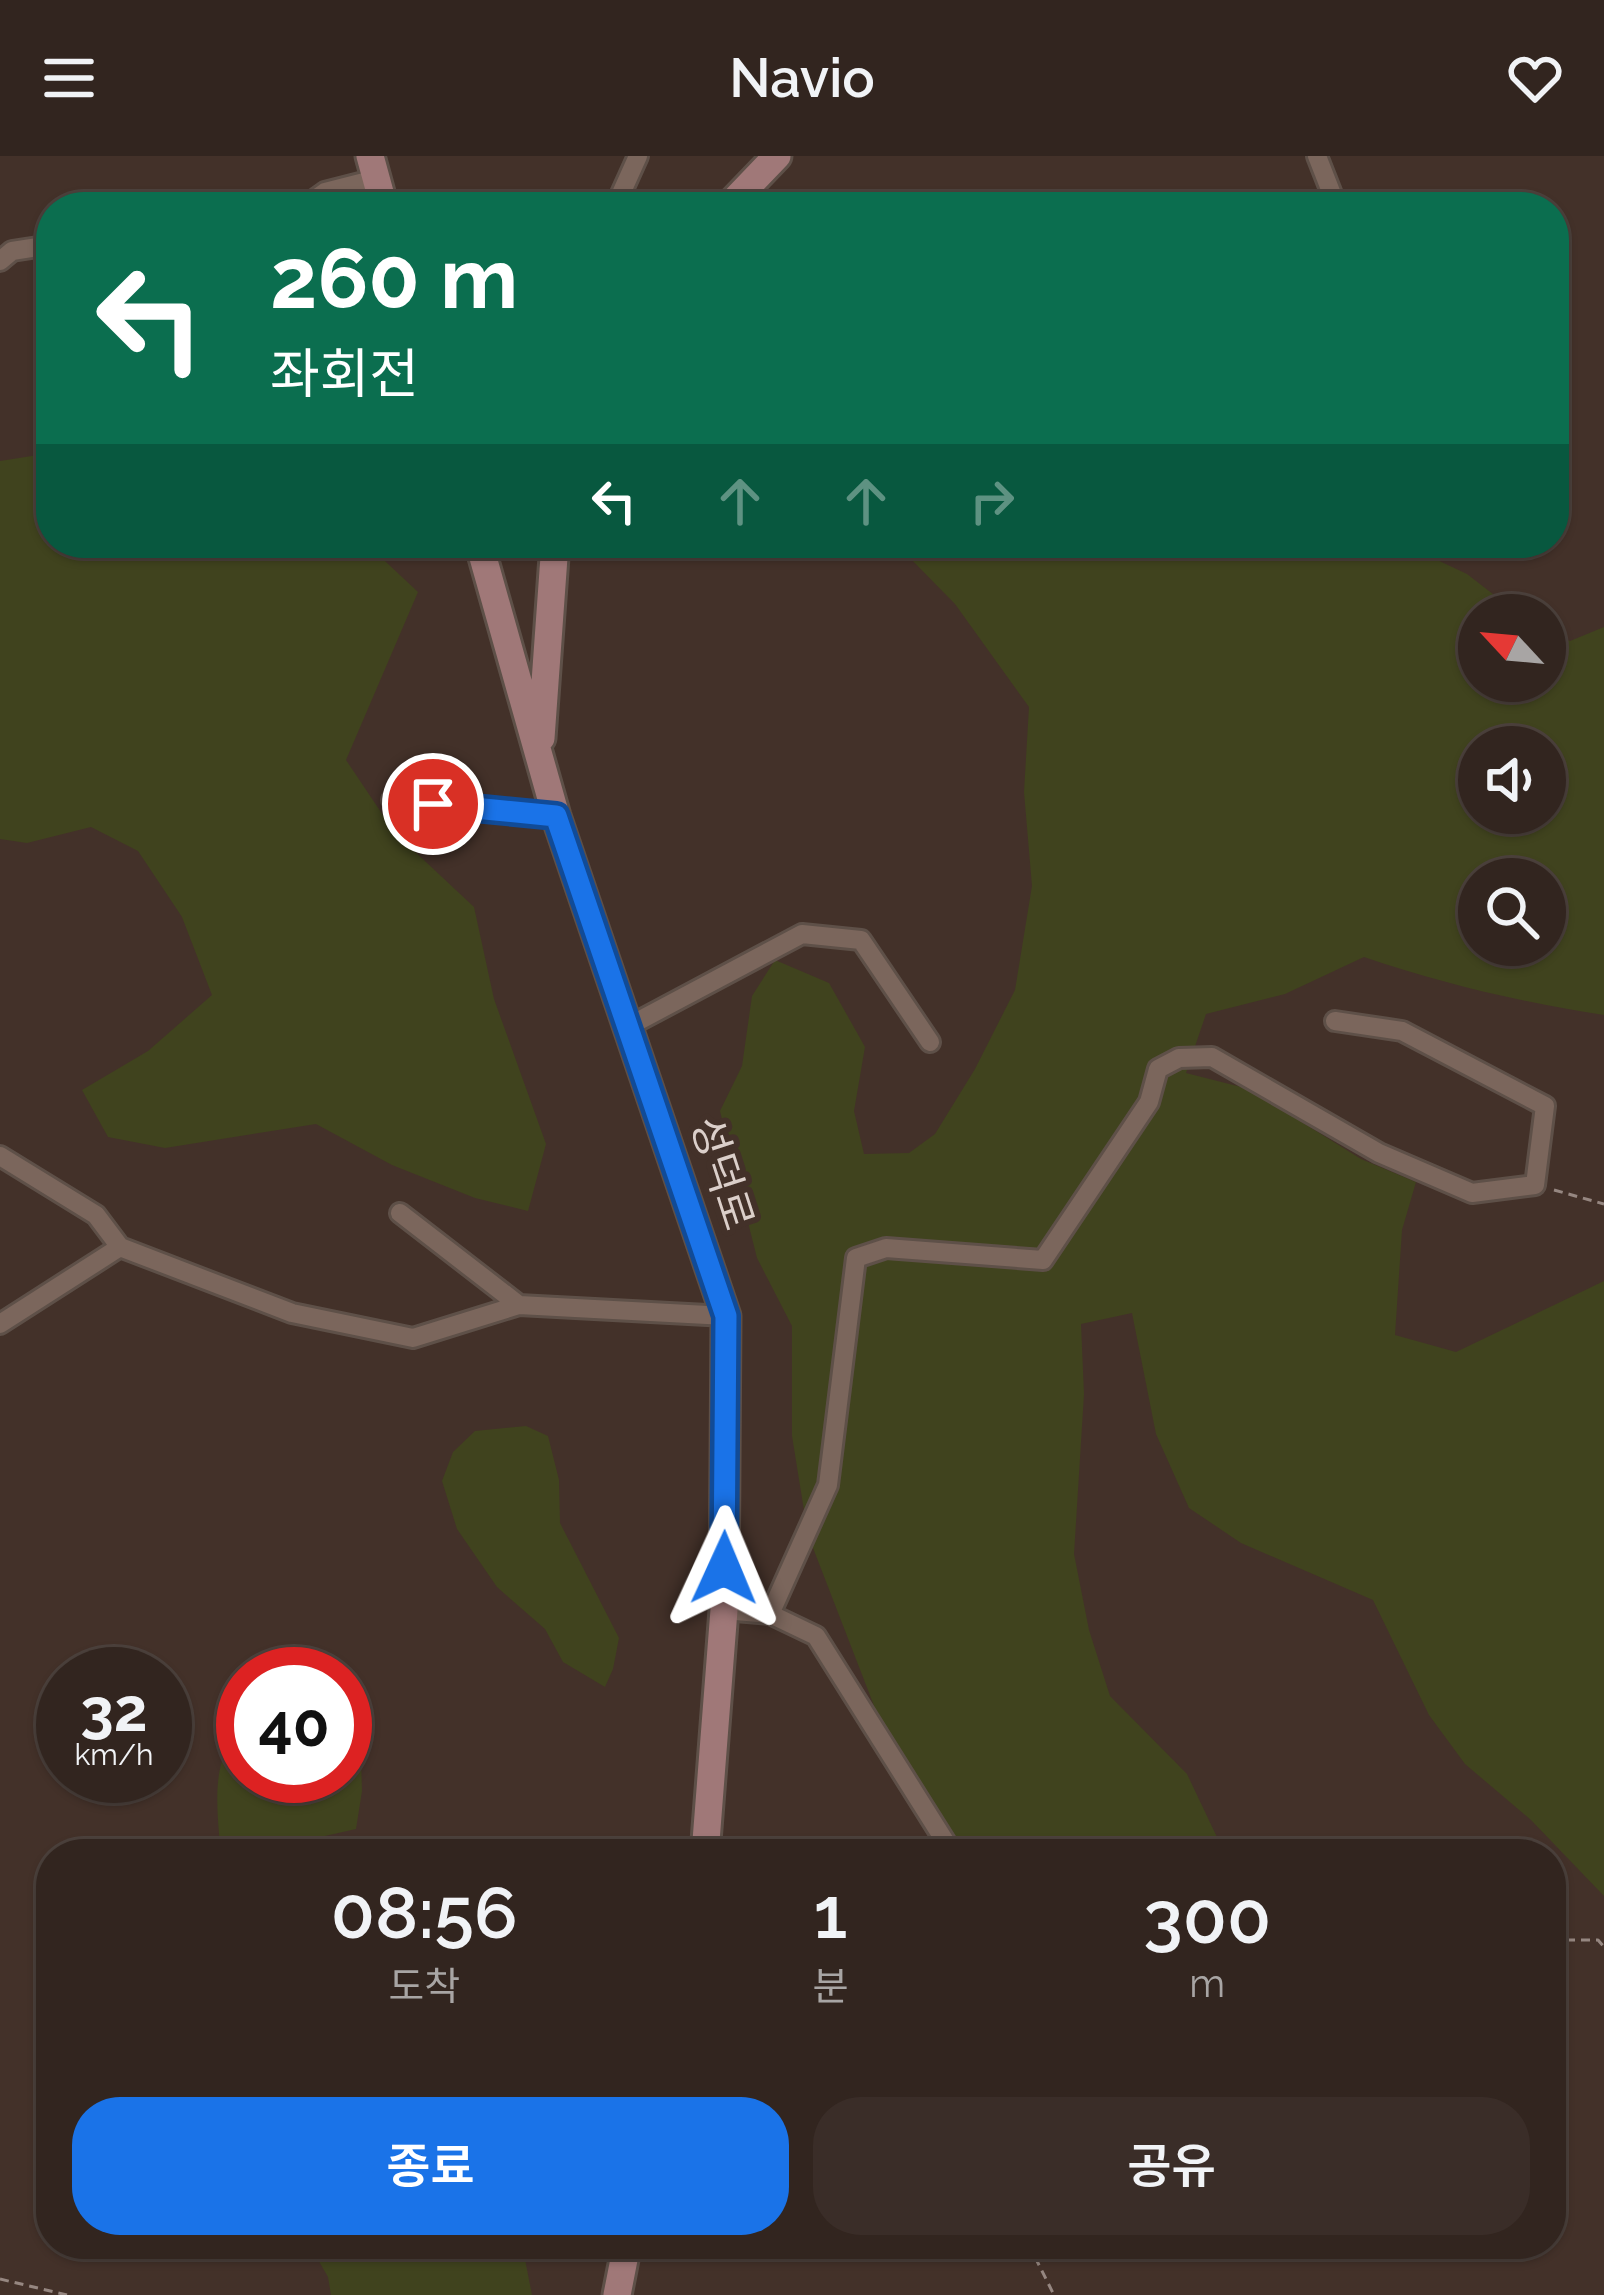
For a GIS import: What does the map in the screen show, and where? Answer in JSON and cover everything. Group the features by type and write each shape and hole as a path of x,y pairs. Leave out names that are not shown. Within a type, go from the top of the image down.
{"street":[{"path":"622,192 638,156"},
{"path":"742,192 777,156"},
{"path":"1317,156 1331,192"},
{"path":"325,192 377,181"},
{"path":"0,261 12,251 36,247"},
{"name":"성덕로","path":"483,558 556,816 726,1316 724,1610 706,1839"},
{"path":"540,760 554,558"},
{"path":"392,800 556,816"},
{"path":"629,1026 802,934 861,940 930,1042"},
{"path":"770,1614 828,1485 856,1258 886,1248 1042,1260 1148,1102 1158,1070 1179,1058 1212,1057 1379,1154 1472,1193 1535,1185 1545,1106 1402,1031 1334,1021"},
{"path":"0,1156 96,1215 120,1247 292,1313 413,1338 519,1305 726,1316"},
{"path":"400,1213 519,1305"},
{"path":"0,1324 120,1247"},
{"path":"724,1610 770,1614 815,1636 944,1839"},
{"path":"616,2295 624,2259"}],"path":[{"path":"1535,1185 1604,1204"},
{"path":"1566,1940 1598,1940 1604,1947"},
{"path":"1036,2259 1054,2295"},
{"path":"0,2278 67,2295"}],"green space":[{"path":"36,455 36,558 382,558 418,592 346,760 395,833 474,907 494,999 546,1144 528,1211 475,1198 392,1165 316,1124 165,1148 108,1137 82,1090 148,1051 212,995 182,917 138,851 91,827 27,843 0,839 0,461"},
{"path":"910,558 1433,558 1467,574 1493,594 1458,594 1458,702 1566,702 1566,639 1604,627 1604,1015 1482,991 1364,957 1285,994 1206,1014 1186,1073 1249,1089 1361,1159 1416,1182 1402,1230 1395,1335 1456,1352 1604,1281 1604,1896 1566,1856 1566,1839 1549,1839 1465,1764 1429,1715 1373,1600 1241,1543 1189,1508 1156,1434 1132,1313 1081,1324 1084,1394 1074,1554 1089,1630 1110,1696 1187,1774 1218,1839 948,1839 936,1827 878,1716 808,1535 792,1436 792,1326 757,1258 720,1111 742,1066 752,996 775,960 829,983 865,1047 854,1111 864,1154 909,1153 935,1134 1015,990 1032,886 1024,792 1029,707 955,604"},
{"path":"526,1426 548,1436 559,1480 560,1523 619,1638 605,1687 563,1662 545,1629 497,1587 457,1529 442,1481 453,1452 475,1431"},
{"path":"217,1803 360,1803 356,1829 314,1839 220,1839"},
{"path":"318,2259 525,2259 532,2295 331,2295"}],"route":[{"path":"433,804 556,816 726,1316 724,1568"}]}
